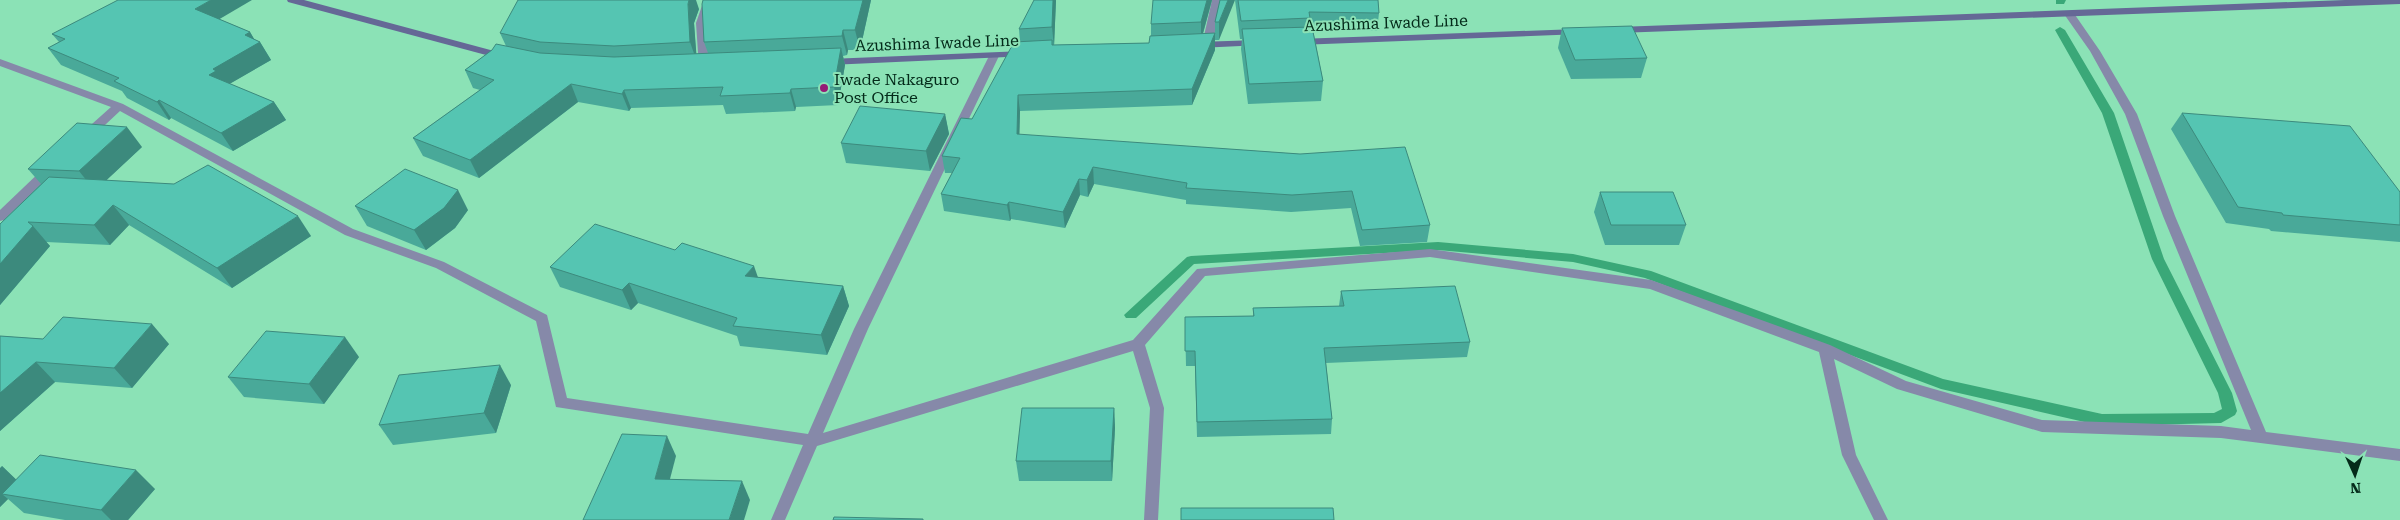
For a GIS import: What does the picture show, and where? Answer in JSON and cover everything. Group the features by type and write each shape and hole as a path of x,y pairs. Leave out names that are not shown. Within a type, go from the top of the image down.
{"main road":[{"path":"292,0 512,58"},
{"name":"Azushima Iwade Line","path":"1286,42 2400,1"},
{"path":"1188,46 1267,43"},
{"name":"Azushima Iwade Line","path":"820,63 1033,54"}],"street":[{"path":"704,67 701,23 709,0"},
{"path":"1207,45 1217,0"},
{"path":"2069,14 2096,51 2131,114 2168,216 2261,437"},
{"path":"778,520 814,441 819,423 861,329 994,56"},
{"path":"0,62 119,106 349,232 440,265 542,318 561,403 814,441 1138,344 1201,272 1430,253 1651,285 1825,349 1902,385 2042,426 2221,432 2400,455"},
{"path":"76,145 119,106"},
{"path":"0,217 55,164"},
{"path":"1138,344 1157,408 1151,520"},
{"path":"1825,349 1849,456 1880,520"}],"building":[{"path":"118,0 211,0 195,9 250,32 245,35 260,42 213,69 216,71 209,75 274,102 221,133 159,100 157,102 114,81 119,78 48,48 65,39 52,34"},
{"path":"518,0 689,0 690,42 614,46 540,42 500,33"},
{"path":"703,0 863,0 855,30 843,30 842,36 704,42"},
{"path":"1034,0 1053,0 1052,27 1019,29"},
{"path":"1153,0 1207,0 1201,22 1151,24"},
{"path":"1220,0 1228,0 1219,22 1215,22"},
{"path":"1238,0 1378,0 1379,13 1309,12 1310,18 1241,21"},
{"path":"1632,26 1647,58 1575,60 1562,28"},
{"path":"1312,27 1323,81 1249,84 1242,29"},
{"path":"1215,33 1192,89 1018,95 1017,134 1300,154 1405,147 1430,225 1362,230 1352,191 1292,195 1186,188 1187,183 1093,167 1087,180 1079,179 1063,212 1009,202 1007,205 941,194 960,158 942,156 961,118 972,119 1014,42 1052,40 1052,45 1149,43 1150,36"},
{"path":"496,44 540,53 614,57 841,48 834,87 791,89 790,93 720,96 723,87 624,90 622,94 571,84 470,160 413,138 494,80 465,70 492,50"},
{"path":"860,106 945,114 926,151 841,143"},
{"path":"2182,113 2350,126 2400,192 2400,225 2283,215 2282,213 2238,207"},
{"path":"77,123 127,127 79,171 28,169"},
{"path":"208,165 298,216 217,268 113,205 94,225 28,222 33,226 0,264 0,224 49,177 174,184"},
{"path":"405,169 458,190 444,208 414,230 355,206"},
{"path":"1600,192 1673,192 1686,225 1611,225"},
{"path":"595,224 675,250 682,243 754,266 745,276 843,286 821,335 733,326 737,318 629,283 622,290 550,267"},
{"path":"1455,286 1470,342 1324,348 1332,419 1197,422 1195,351 1185,351 1185,317 1254,316 1253,308 1344,306 1341,291"},
{"path":"63,317 152,324 114,368 36,362 0,393 0,336 43,339"},
{"path":"266,331 345,337 309,384 228,377"},
{"path":"500,365 484,413 379,425 399,375"},
{"path":"1022,408 1114,408 1111,461 1016,461"},
{"path":"622,434 667,436 655,479 742,481 729,520 583,520"},
{"path":"40,455 136,470 101,510 2,494"},
{"path":"1181,508 1333,508 1334,520 1181,520"},
{"path":"834,517 923,519 923,520 833,520"}],"waterway":[{"path":"1131,315 1191,260 1438,246 1573,258 1647,274 1941,384 2102,420 2216,419 2230,411 2225,393 2158,259 2108,113 2060,30"}],"place":[{"name":"Iwade Nakaguro Post Office","path":"824,88"}]}
